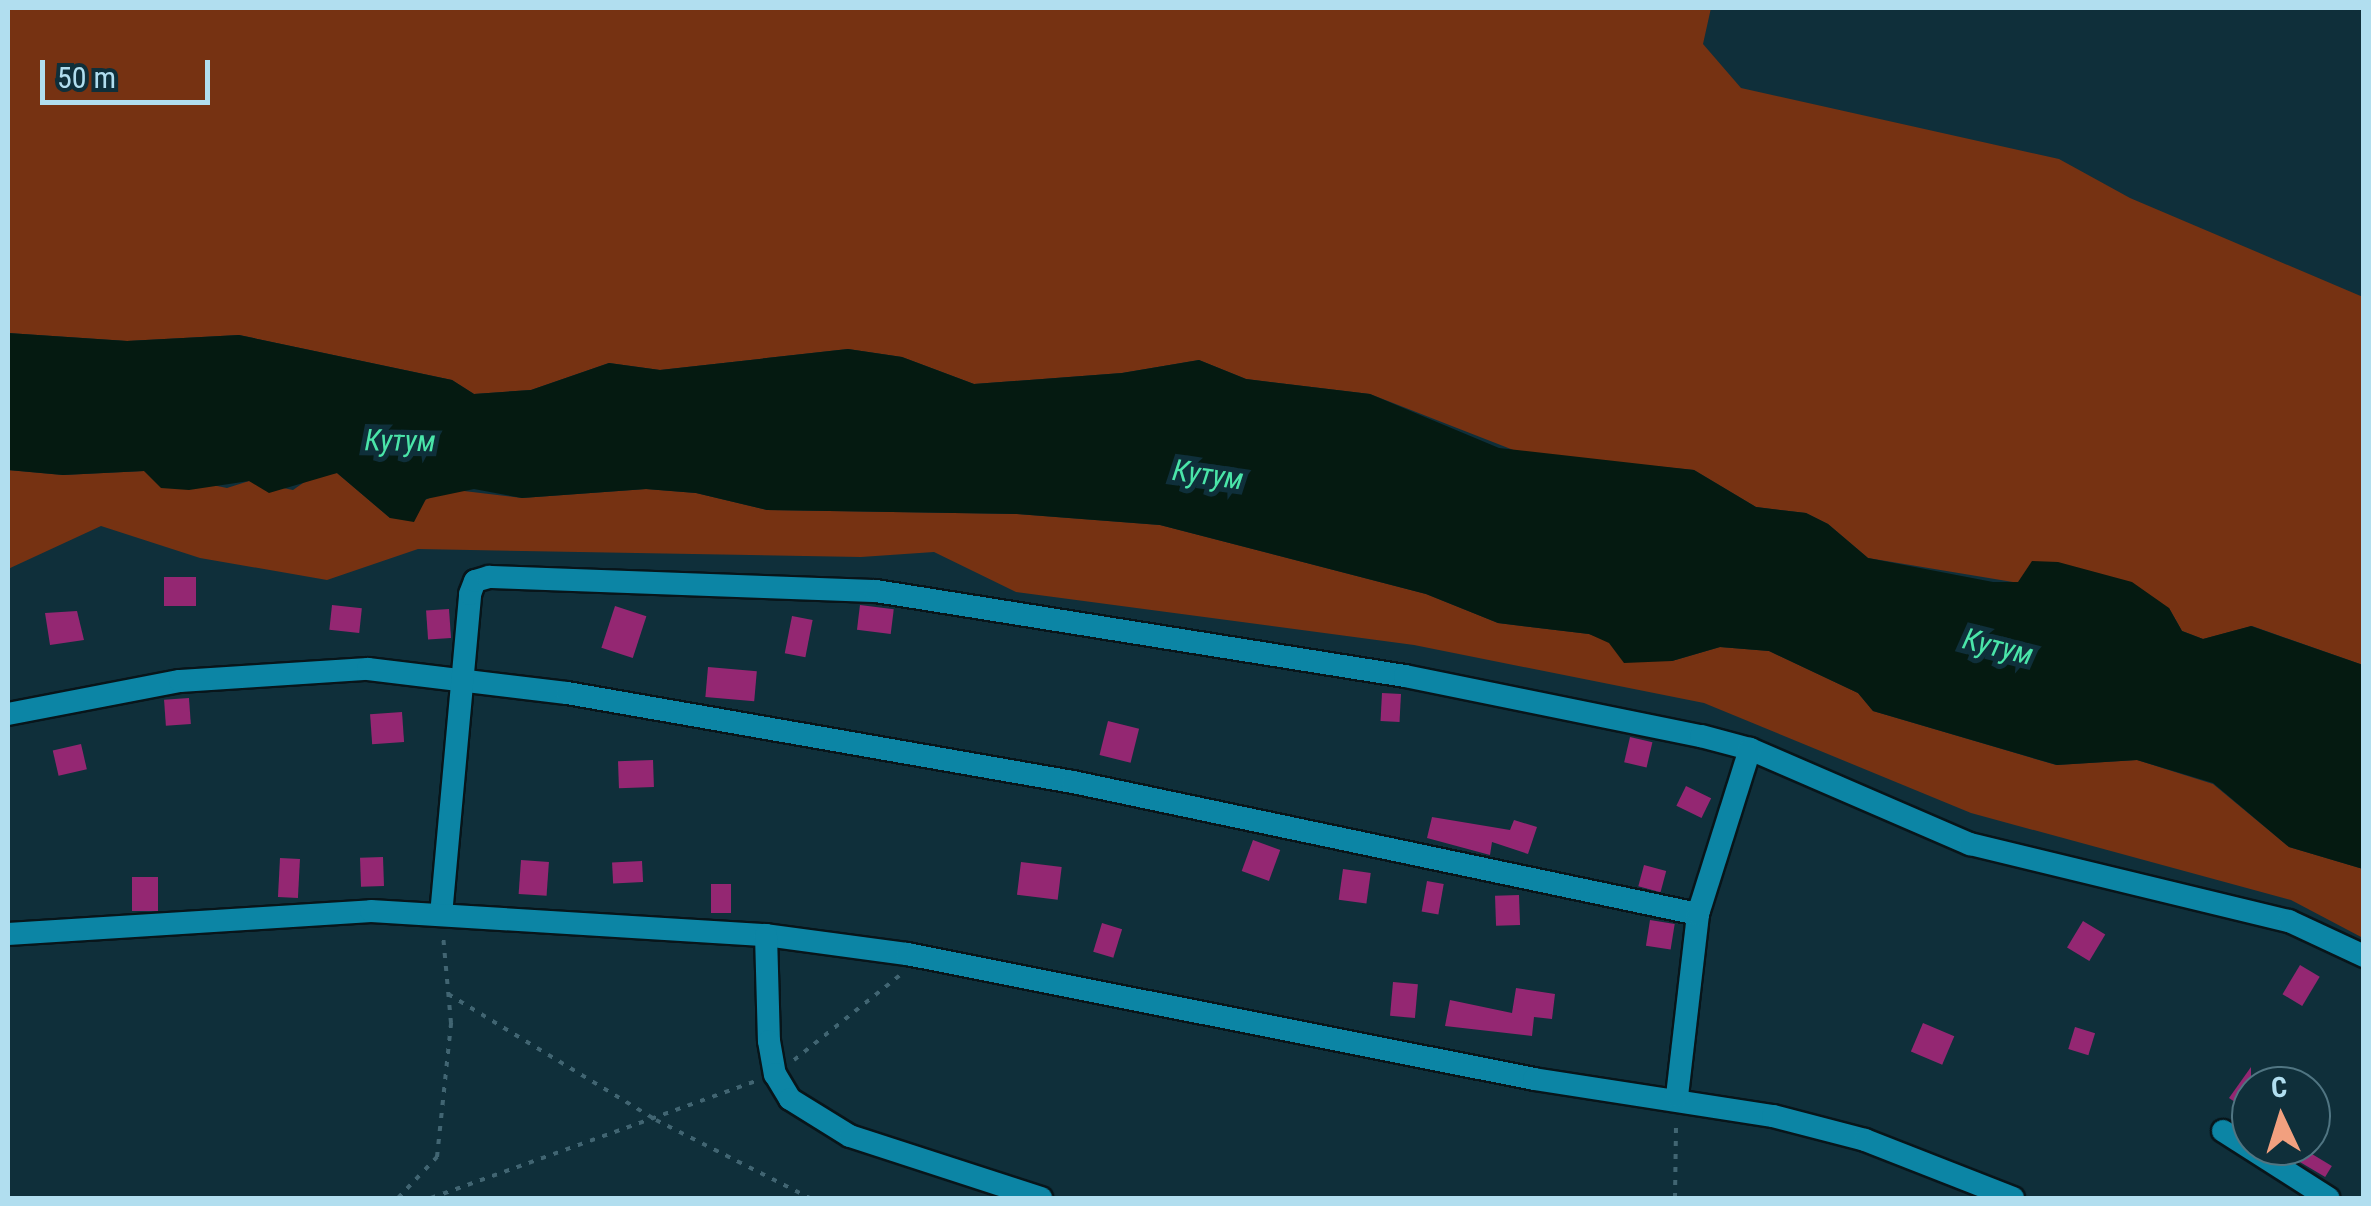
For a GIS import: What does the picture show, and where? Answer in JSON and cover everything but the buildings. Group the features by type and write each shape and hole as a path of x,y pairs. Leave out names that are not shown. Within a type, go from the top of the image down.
{"street":[{"path":"441,915 470,594 475,581 489,577 876,592 1405,676 1750,749 1970,844 2289,921 2364,956"},
{"path":"8,714 180,681 368,669 463,684 568,693 1073,782 1698,914"},
{"path":"1676,1096 1698,914 1750,749"},
{"path":"8,934 371,911 766,935 907,954 1534,1079 1676,1096 1865,1140 2013,1198"},
{"path":"766,935 776,1074 790,1099 850,1136 1041,1198"},
{"path":"2223,1132 2328,1198"}],"path":[{"path":"398,1198 437,1157 451,1023 441,915"},
{"path":"431,1198 776,1074 887,990 907,954"},
{"path":"448,994 656,1120 810,1198"},
{"path":"1676,1096 1676,1198"}],"shaded area":[{"path":"8,8 1711,8 1703,44 1741,88 2059,159 2130,198 2363,297 2363,665 2252,626 2203,639 2182,631 2169,608 1868,558 1828,524 1806,513 1756,507 1694,470 1521,453 1370,394 1246,379 1199,360 1122,373 974,384 902,357 848,349 660,370 609,363 531,390 474,394 452,380 239,335 127,341 8,333"},
{"path":"8,470 63,475 144,471 227,488 249,481 293,490 313,476 337,473 390,518 447,489 522,498 646,489 696,493 767,510 1017,514 1160,525 1426,594 1498,623 1589,634 1672,661 1720,647 1769,651 1858,693 1873,711 2056,765 2137,760 2213,784 2289,847 2363,869 2363,938 2291,900 1971,813 1704,703 1414,645 1016,592 934,552 861,557 418,549 327,580 200,558 101,526 8,569"}],"water":[{"name":"Кутум","path":"8,333 127,341 239,335 452,380 474,394 531,390 609,363 660,370 848,349 902,357 974,384 1122,373 1199,360 1246,379 1370,394 1499,448 1694,470 1756,507 1806,513 1828,524 1868,558 1993,582 2018,582 2032,561 2058,562 2132,582 2169,608 2182,631 2203,639 2251,626 2363,665 2363,869 2289,847 2213,783 2137,760 2057,765 1873,711 1858,693 1769,651 1720,647 1672,661 1624,663 1609,643 1589,634 1498,623 1426,594 1160,525 1017,514 767,510 696,493 646,489 522,498 474,489 426,499 414,522 390,518 337,473 269,493 249,481 189,490 161,488 144,471 63,475 8,470"}]}
